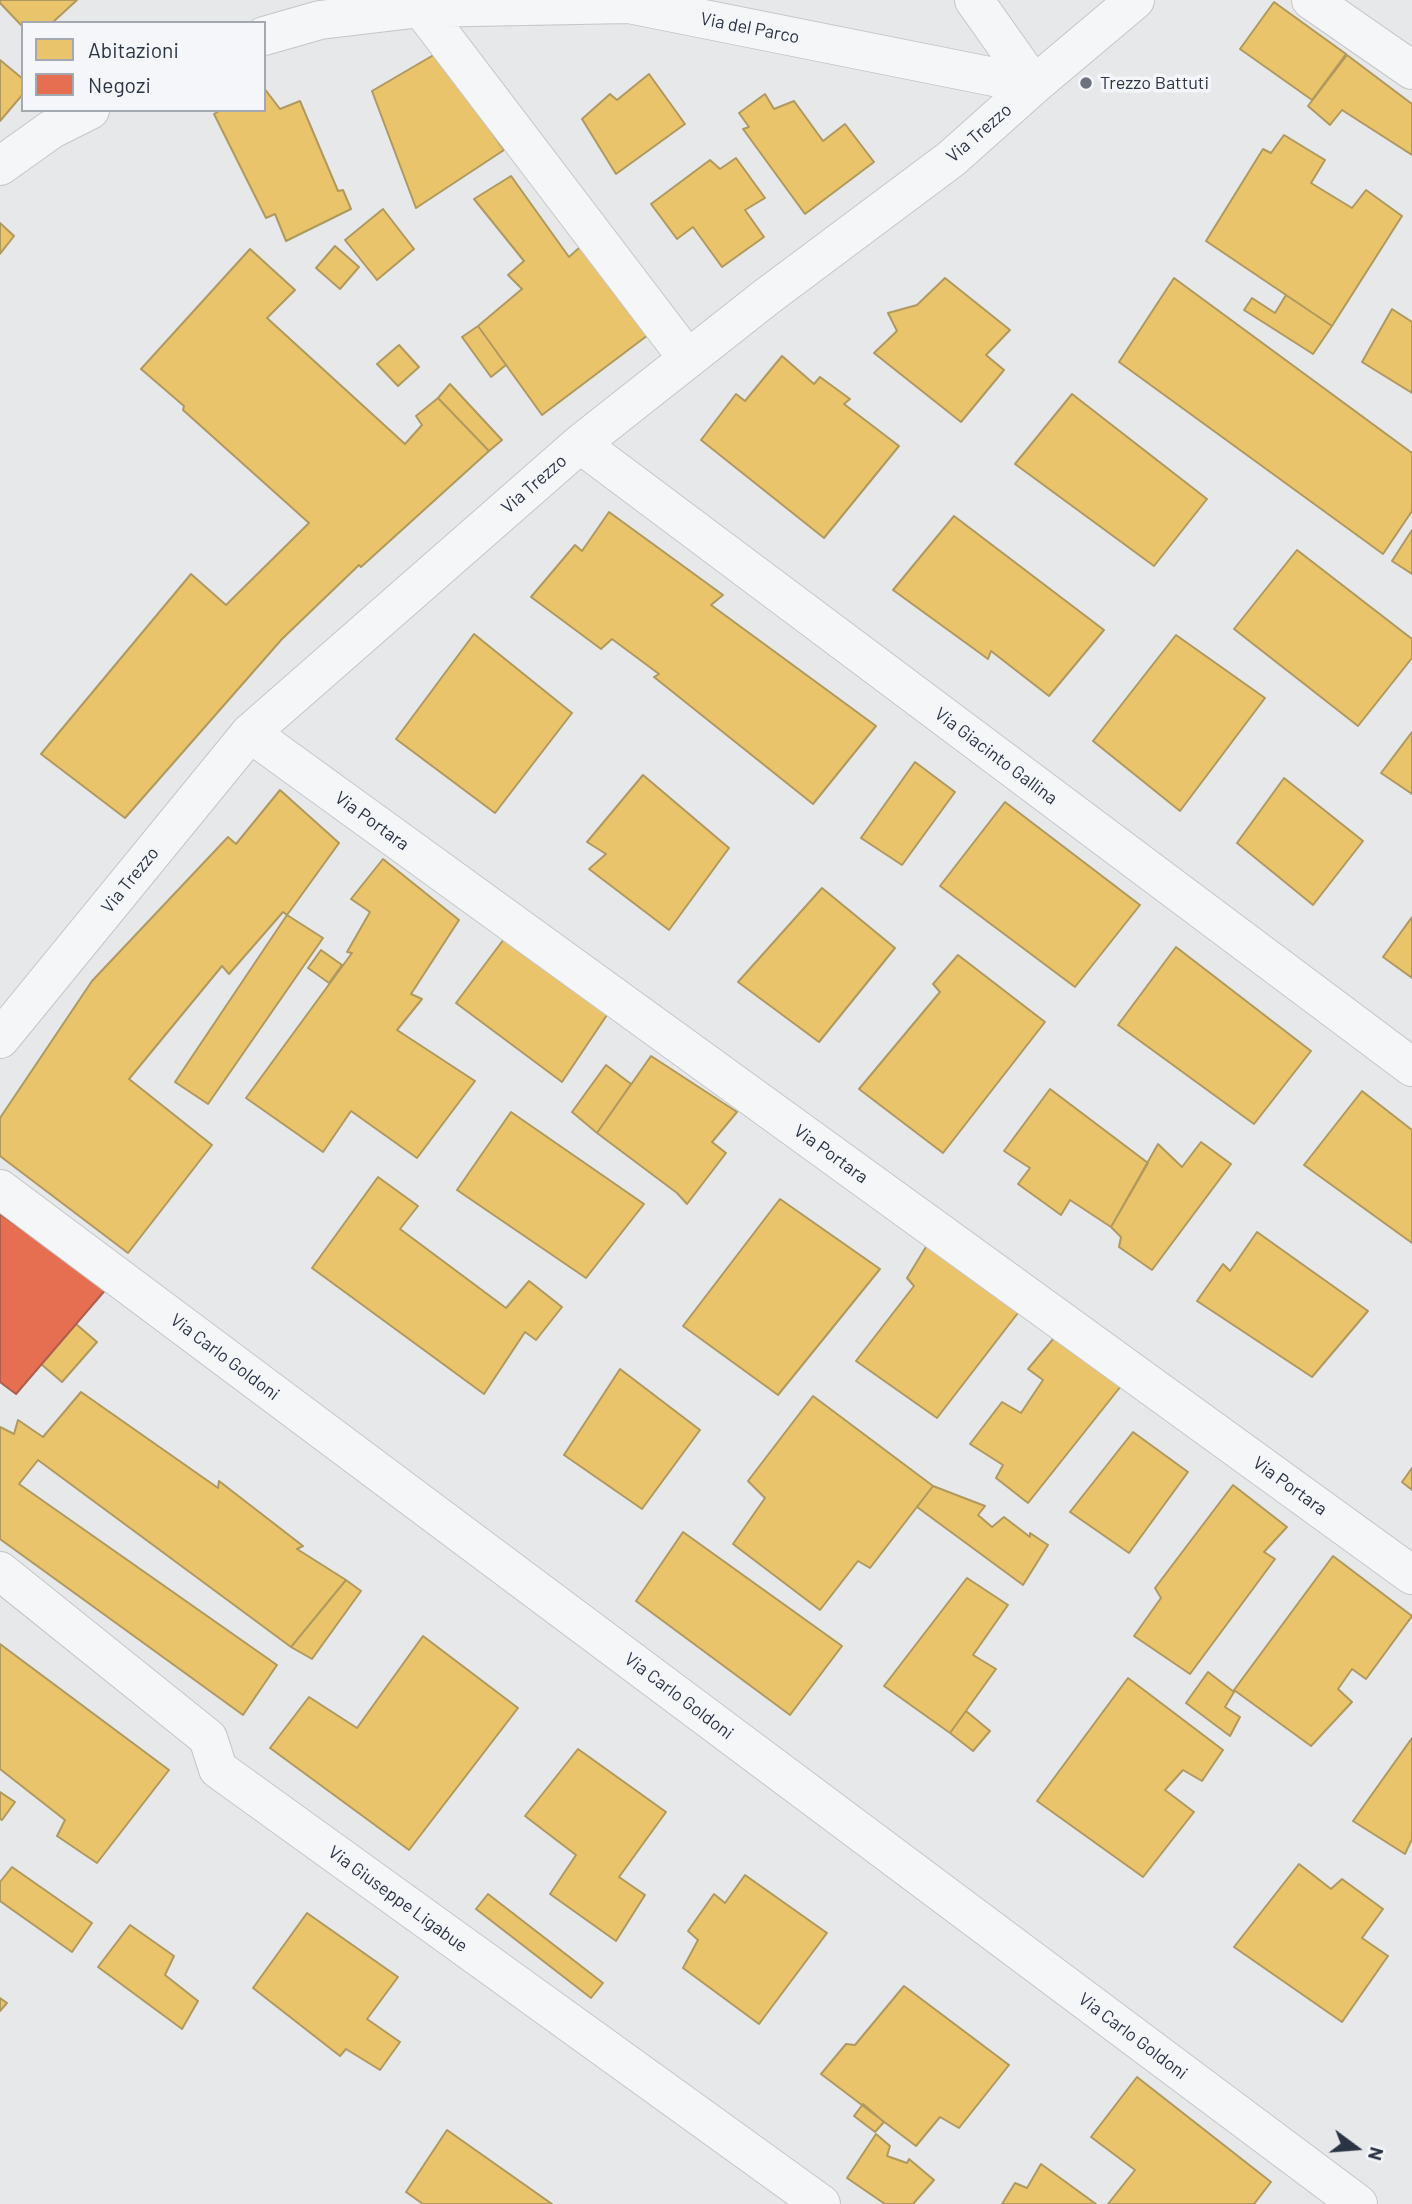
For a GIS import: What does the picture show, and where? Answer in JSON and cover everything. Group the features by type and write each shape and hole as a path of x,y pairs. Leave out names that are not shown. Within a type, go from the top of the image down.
{"street":[{"path":"974,0 1034,85"},
{"name":"Via Trezzo","path":"0,1038 250,733 580,444 765,298 951,159 1136,0"},
{"path":"1311,0 1412,70"},
{"name":"Via del Parco","path":"266,35 320,20 421,8 629,4 1034,85"},
{"path":"421,8 688,359"},
{"path":"0,166 52,129 86,112"},
{"name":"Via Giacinto Gallina","path":"580,444 1412,1067"},
{"name":"Via Portara","path":"250,733 1412,1574"},
{"name":"Via Carlo Goldoni","path":"0,1189 1358,2204"},
{"name":"Via Giuseppe Ligabue","path":"0,1571 208,1738 218,1769 821,2204"}],"building: Abitazioni":[{"path":"0,0 77,0 54,21 21,21 21,25"},
{"path":"1274,2 1346,54 1312,100 1240,49"},
{"path":"437,53 504,150 416,208 372,91"},
{"path":"1347,55 1412,104 1412,155 1342,110 1330,125 1308,106"},
{"path":"0,60 21,77 21,96 0,121"},
{"path":"649,74 685,124 616,174 582,119 610,94 617,100"},
{"path":"266,91 280,109 300,101 338,191 343,190 351,209 286,241 275,214 266,218 214,114 266,112"},
{"path":"765,94 774,109 794,101 823,141 845,124 874,162 805,214 743,129 749,127 739,113"},
{"path":"1284,135 1325,160 1311,183 1352,208 1366,190 1402,216 1332,326 1206,241 1263,149 1271,153"},
{"path":"736,158 765,198 745,210 764,237 722,267 693,227 677,239 651,204 710,160 720,169"},
{"path":"511,176 569,257 580,247 648,335 542,415 478,326 522,289 508,275 524,261 474,199"},
{"path":"383,209 414,249 377,280 345,240"},
{"path":"0,223 14,236 0,254"},
{"path":"335,246 359,267 340,289 316,268"},
{"path":"250,249 295,290 267,318 405,444 422,425 416,416 438,398 489,451 361,567 359,565 282,639 125,818 41,754 191,574 226,605 309,523 141,369"},
{"path":"945,278 1010,330 986,355 1004,370 961,422 874,353 897,331 888,313 917,305"},
{"path":"1174,278 1412,453 1412,511 1383,554 1119,362"},
{"path":"1286,295 1332,326 1313,354 1244,310 1252,298 1275,313"},
{"path":"1392,309 1412,322 1412,393 1362,362"},
{"path":"478,326 506,365 491,377 462,337"},
{"path":"399,345 419,367 398,386 377,364"},
{"path":"782,356 814,384 820,377 850,399 844,404 899,446 824,538 701,440 736,394 745,401"},
{"path":"450,384 502,440 489,451 438,398"},
{"path":"1072,394 1207,499 1154,566 1015,464"},
{"path":"609,512 723,595 711,605 876,726 813,804 654,677 659,674 612,639 601,649 531,597 575,545 582,551"},
{"path":"954,516 1104,630 1049,696 991,651 988,659 893,590"},
{"path":"1412,530 1412,574 1392,561"},
{"path":"1297,550 1412,639 1412,658 1358,726 1234,629"},
{"path":"474,634 572,713 495,813 396,739"},
{"path":"1176,635 1265,698 1180,811 1093,741"},
{"path":"1412,732 1412,794 1381,773"},
{"path":"915,762 955,792 902,865 861,838"},
{"path":"643,775 729,848 669,930 589,869 606,854 587,842"},
{"path":"1284,778 1363,841 1313,905 1237,843"},
{"path":"280,790 339,843 287,915 283,912 229,974 222,966 129,1079 212,1145 128,1253 0,1156 0,1118 92,981 228,837 236,844"},
{"path":"1005,802 1140,905 1075,987 940,886"},
{"path":"383,859 459,920 411,994 422,999 397,1030 475,1081 417,1158 351,1111 323,1152 246,1098 352,953 347,952 370,912 351,899"},
{"path":"822,888 895,948 819,1042 738,982"},
{"path":"287,915 323,938 208,1104 175,1082"},
{"path":"1412,917 1412,978 1383,957"},
{"path":"507,935 611,1009 562,1082 456,1003"},
{"path":"1176,947 1311,1051 1254,1124 1118,1025"},
{"path":"321,950 342,965 329,983 308,968"},
{"path":"958,955 1045,1022 943,1153 859,1089 940,992 933,984"},
{"path":"651,1056 737,1112 712,1142 726,1153 687,1204 677,1193 597,1133"},
{"path":"606,1065 631,1084 597,1133 572,1112"},
{"path":"1050,1089 1148,1163 1111,1227 1070,1200 1061,1215 1018,1184 1030,1168 1004,1151"},
{"path":"1362,1091 1412,1130 1412,1243 1304,1165"},
{"path":"511,1112 644,1204 586,1278 457,1190"},
{"path":"1201,1142 1231,1164 1152,1270 1119,1247 1121,1237 1111,1227 1158,1144 1182,1167"},
{"path":"378,1177 418,1206 400,1229 506,1308 529,1281 562,1307 536,1340 525,1332 484,1394 312,1268"},
{"path":"780,1199 880,1269 778,1395 683,1326"},
{"path":"1257,1232 1368,1311 1312,1377 1197,1301 1223,1264 1230,1271"},
{"path":"929,1242 1021,1309 937,1418 856,1361 914,1286 907,1278"},
{"path":"76,1324 97,1342 62,1382 41,1364"},
{"path":"1059,1332 1125,1381 1028,1503 996,1478 1003,1465 970,1444 1002,1402 1021,1413 1043,1380 1028,1369"},
{"path":"620,1369 700,1430 642,1509 564,1455"},
{"path":"81,1392 218,1488 219,1481 303,1546 297,1549 346,1580 291,1647 38,1460 19,1484 277,1665 243,1715 0,1539 0,1427 14,1434 18,1420 43,1437"},
{"path":"813,1396 933,1486 870,1568 858,1561 820,1610 733,1544 765,1498 748,1481"},
{"path":"1133,1432 1188,1472 1129,1553 1070,1512"},
{"path":"1412,1468 1412,1490 1402,1482"},
{"path":"1233,1485 1287,1527 1264,1552 1275,1559 1190,1674 1134,1636 1161,1598 1155,1588"},
{"path":"933,1486 985,1506 978,1515 992,1527 1004,1517 1030,1537 1030,1533 1048,1545 1023,1585 917,1507"},
{"path":"683,1532 842,1646 790,1715 636,1601"},
{"path":"1333,1556 1412,1616 1366,1679 1352,1669 1338,1689 1352,1702 1311,1746 1234,1690"},
{"path":"967,1578 1008,1605 973,1655 996,1669 950,1733 884,1686"},
{"path":"346,1580 361,1591 312,1659 291,1647"},
{"path":"423,1636 518,1708 409,1850 270,1748 309,1697 357,1728"},
{"path":"0,1644 169,1770 97,1863 57,1836 65,1820 0,1769"},
{"path":"1208,1672 1234,1692 1225,1707 1240,1717 1230,1736 1186,1703"},
{"path":"1128,1678 1223,1750 1202,1781 1183,1770 1165,1790 1194,1812 1143,1877 1037,1801"},
{"path":"966,1711 990,1731 973,1751 950,1733"},
{"path":"1412,1738 1412,1839 1405,1854 1353,1821"},
{"path":"578,1749 666,1812 619,1877 645,1895 616,1941 550,1894 576,1855 525,1816"},
{"path":"0,1792 15,1802 2,1820 0,1819"},
{"path":"1299,1864 1331,1889 1342,1879 1383,1909 1362,1938 1388,1956 1342,2022 1234,1947"},
{"path":"12,1867 92,1923 72,1952 0,1901 0,1882"},
{"path":"745,1875 827,1933 759,2024 683,1968 698,1940 688,1931 714,1894 725,1903"},
{"path":"488,1894 603,1983 591,1998 476,1909"},
{"path":"307,1913 398,1977 367,2019 400,2042 380,2070 346,2049 340,2056 253,1988"},
{"path":"130,1925 174,1956 165,1975 198,2001 182,2029 98,1967"},
{"path":"904,1986 1009,2065 959,2128 940,2117 916,2146 821,2074 846,2044 855,2045"},
{"path":"0,1998 7,2003 0,2011"},
{"path":"1137,2077 1271,2182 1254,2204 1108,2204 1135,2170 1091,2137"},
{"path":"863,2104 884,2122 875,2132 854,2116"},
{"path":"447,2130 552,2204 423,2204 406,2192"},
{"path":"876,2134 890,2146 887,2156 907,2163 909,2159 934,2180 913,2204 885,2204 847,2178"},
{"path":"1041,2164 1096,2204 1002,2204 1015,2183 1027,2188"}],"building: Negozi":[{"path":"0,1214 107,1288 16,1394 0,1382"}],"place":[{"name":"Trezzo Battuti","path":"1086,83"}]}
